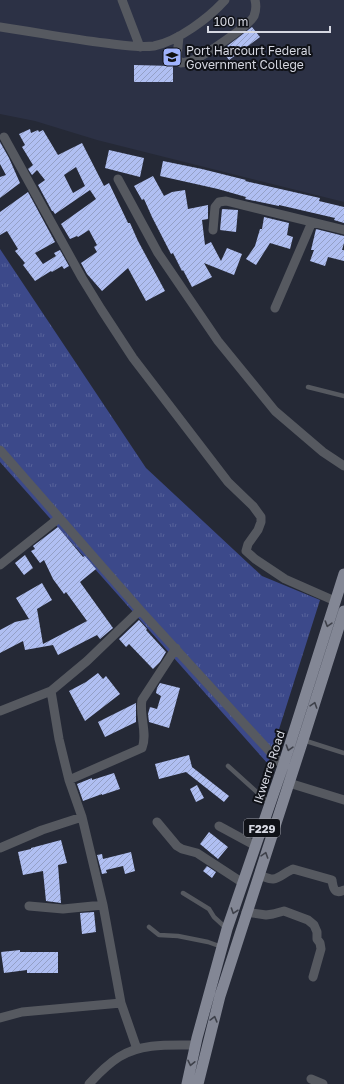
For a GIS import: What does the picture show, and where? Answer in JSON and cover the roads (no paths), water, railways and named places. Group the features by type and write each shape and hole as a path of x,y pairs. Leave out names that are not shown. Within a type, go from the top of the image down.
{"main road":[{"name":"Ikwerre Road","path":"187,1084 195,1045 227,929 283,766 344,574"},
{"name":"Ikwerre Road","path":"198,1084 220,996 344,611"}],"street":[{"path":"122,0 140,47"},
{"path":"0,27 87,41 140,47 156,46 179,36 204,20 224,0"},
{"path":"179,36 177,58 181,62 193,60 210,51 247,24 254,15 255,0"},
{"path":"4,137 82,278 133,358 228,482 253,506 261,516 261,522 258,530 248,544 246,551 284,579 335,601"},
{"path":"118,179 158,253 218,341 275,411 324,452 344,466"},
{"path":"213,230 215,208 219,202 226,201 344,230"},
{"path":"275,308 312,222"},
{"path":"1,452 140,610 283,766"},
{"path":"0,565 59,518"},
{"path":"0,711 51,691 87,661 140,610"},
{"path":"69,780 142,748 144,738 140,706 142,700 176,648"},
{"path":"51,691 59,740 69,780 82,817 103,905 121,1003 137,1049"},
{"path":"289,783 344,800"},
{"path":"0,848 42,830 82,817"},
{"path":"157,822 177,846 197,853 243,883"},
{"path":"219,826 256,846"},
{"path":"259,875 274,880 293,870 332,880 335,890 342,892 344,890"},
{"path":"29,906 63,909 103,905"},
{"path":"246,912 266,915 284,911 308,920 314,925 317,932 317,939 320,943 320,949 313,977"},
{"path":"0,1018 22,1012 121,1003"},
{"path":"90,1084 97,1075 119,1056 137,1049 163,1046 195,1045"},
{"path":"311,1079 323,1084"}],"lane":[{"path":"308,387 344,396"},
{"path":"303,740 344,753"},
{"path":"228,766 270,804"},
{"path":"183,893 209,909 214,917 227,929"},
{"path":"149,927 159,935 178,936 208,942 222,948"}],"place":[{"name":"Port Harcourt Federal Government College","path":"172,57"}]}
